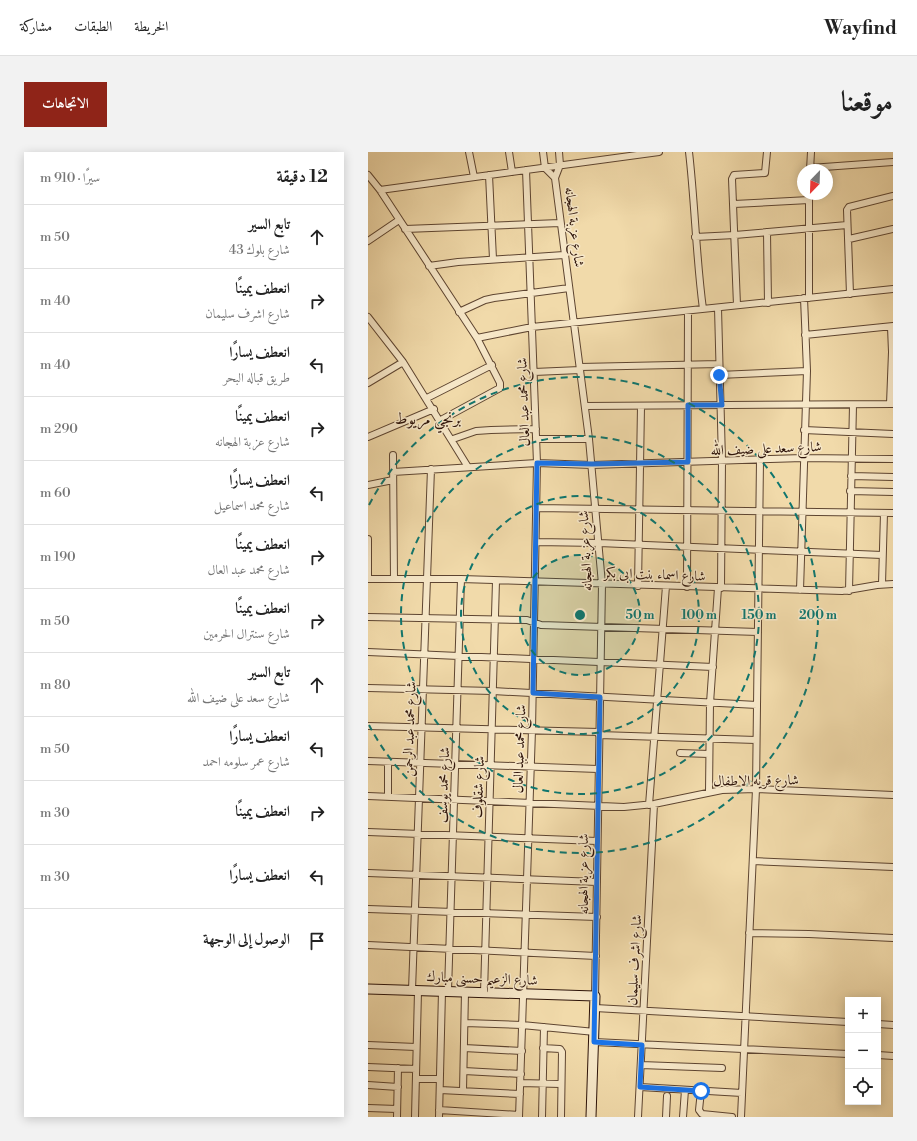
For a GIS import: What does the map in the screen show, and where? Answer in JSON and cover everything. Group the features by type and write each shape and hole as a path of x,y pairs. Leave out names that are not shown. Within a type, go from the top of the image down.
{"street":[{"path":"469,152 474,177"},
{"path":"509,152 512,172"},
{"path":"543,152 545,168 555,178 560,164 559,152"},
{"path":"380,190 545,168 615,155 659,152"},
{"path":"689,152 693,185 695,237 703,309"},
{"path":"737,305 733,176 766,173 767,152"},
{"path":"810,164 811,152"},
{"path":"833,167 893,162"},
{"name":"شارع محمد عبد العال","path":"519,1116 535,623 537,463 526,170"},
{"path":"368,175 380,190 428,266 477,338 500,383 500,388 441,420"},
{"path":"489,175 493,259"},
{"name":"شارع عزبة الهجانه","path":"555,178 592,464 602,584 597,806 596,996 591,1117"},
{"path":"850,294 849,239 846,215 849,207 893,196"},
{"path":"734,204 797,198"},
{"path":"800,590 801,511 806,405 805,335 809,200"},
{"path":"368,241 399,220"},
{"path":"405,229 560,223"},
{"path":"695,237 847,225"},
{"path":"849,239 893,229"},
{"path":"767,232 768,303"},
{"path":"428,266 493,259 564,255"},
{"path":"459,312 485,300 531,292 569,288"},
{"path":"477,338 532,327 688,312 737,305 893,289"},
{"path":"709,792 710,703 719,588 722,511 722,405 719,375 718,308"},
{"path":"686,587 689,364 688,312"},
{"path":"368,317 403,362 441,420 468,467"},
{"path":"585,406 892,404 892,326 805,335"},
{"path":"368,383 403,362"},
{"path":"534,372 580,368 719,364"},
{"path":"427,398 492,365"},
{"path":"719,375 806,371"},
{"path":"849,591 853,405"},
{"path":"638,586 641,406"},
{"path":"368,437 434,409"},
{"path":"453,440 484,430 536,429"},
{"path":"804,430 893,434"},
{"path":"536,439 589,439"},
{"path":"393,454 394,579"},
{"name":"شارع سعد على ضيف الله","path":"393,472 537,463 592,464 803,458 893,459"},
{"path":"741,1117 756,789 760,460"},
{"name":"شارع محمد عبد الرحمن","path":"415,1117 416,1047 414,947 431,469"},
{"path":"851,476 893,476"},
{"path":"368,485 393,480"},
{"path":"850,491 893,492"},
{"path":"536,508 722,511 850,511 893,513"},
{"path":"882,584 884,513"},
{"path":"368,539 368,578"},
{"path":"536,542 638,544 882,555"},
{"name":"شارع اسماء بنت ابى بكر","path":"368,578 849,591 882,584 893,584"},
{"name":"شارع محمد يوسف","path":"439,1114 445,991 449,949 461,580"},
{"name":"شارع شقلوف","path":"484,992 496,581"},
{"name":"شارع اشرف سليمان","path":"638,1117 644,1011 653,738 666,586"},
{"path":"368,617 527,620 541,625 758,632"},
{"path":"368,652 600,661 713,668"},
{"path":"368,688 493,691 657,701 757,705"},
{"path":"368,726 532,730 599,733 653,738 756,740"},
{"path":"680,754 709,754"},
{"path":"368,761 598,769"},
{"path":"388,762 388,797"},
{"name":"شارع قريه الاطفال","path":"368,796 624,807 652,804 709,792 756,789 893,795"},
{"path":"368,832 597,841"},
{"path":"752,861 893,867"},
{"path":"368,874 597,882"},
{"path":"368,909 597,917"},
{"path":"749,933 893,938"},
{"path":"368,945 596,956"},
{"name":"شارع الزعيم حسنى مبارك","path":"368,989 596,996"},
{"path":"463,1091 465,992"},
{"path":"595,1008 845,1022"},
{"path":"465,1023 522,1025 595,1032"},
{"path":"881,1024 893,1025"},
{"path":"542,1117 544,1027"},
{"path":"594,1042 845,1054"},
{"path":"368,1045 416,1047"},
{"path":"464,1048 522,1050"},
{"path":"543,1048 560,1049 562,1052 561,1117"},
{"path":"881,1056 893,1056"},
{"path":"641,1065 722,1068"},
{"path":"368,1067 416,1069"},
{"path":"397,1117 398,1068"},
{"path":"464,1071 521,1074"},
{"path":"416,1078 440,1079"},
{"path":"520,1083 562,1084"},
{"path":"368,1085 398,1087"},
{"path":"640,1087 742,1093"},
{"path":"440,1090 520,1094"},
{"path":"683,1117 685,1090"},
{"path":"701,1091 699,1110 702,1114 732,1117"},
{"path":"666,1117 667,1096"},
{"path":"368,1108 397,1109"},
{"path":"439,1114 519,1116"}],"district":[{"name":"برنجي مريوط","path":"428,418"}],"route":[{"path":"701,1091 640,1087 642,1045 594,1042 600,697 533,693 537,463 592,464 688,462 688,405 722,405 719,375"}]}
